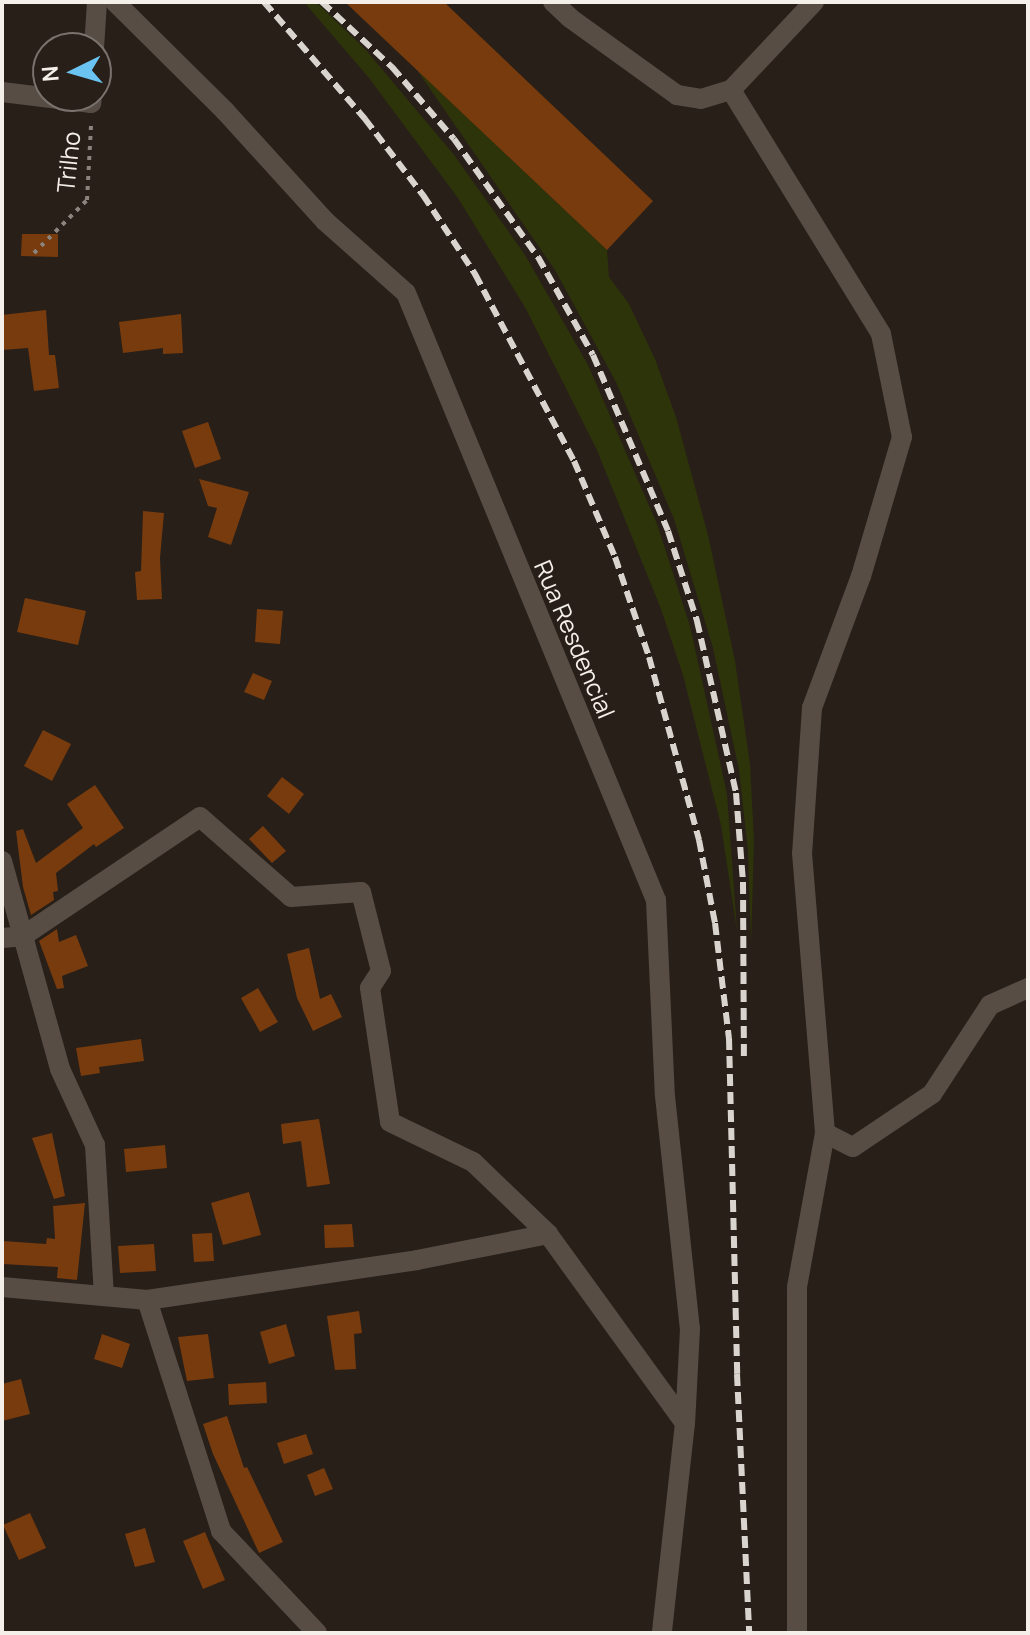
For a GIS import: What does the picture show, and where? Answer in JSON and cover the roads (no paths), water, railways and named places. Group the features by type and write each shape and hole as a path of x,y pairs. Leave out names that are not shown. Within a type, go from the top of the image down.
{"street":[{"path":"95,32 97,2"},
{"name":"Rua Resdencial","path":"115,2 225,111 325,221 406,293 472,462 656,900 665,1096 690,1329 685,1423 662,1633"},
{"path":"553,2 570,18 677,95 701,99 731,90 814,2"},
{"path":"731,90 881,334 902,437 861,576 812,708 802,853 825,1133 797,1287 797,1633"},
{"path":"2,92 32,95"},
{"path":"2,938 23,936 200,817 291,897 361,892 381,971 370,988 390,1122 473,1162 548,1234 685,1423"},
{"path":"2,861 60,1069 95,1145 104,1296"},
{"path":"825,1133 853,1147 932,1094 990,1005 1028,988"},
{"path":"2,1287 147,1300 417,1260 548,1234"},
{"path":"147,1300 221,1531 317,1633"}],"railway":[{"path":"264,2 365,119 423,195 475,274 574,461 615,557 649,657 699,840 715,923 729,1038 737,1374 749,1633"},
{"path":"322,2 392,67 454,139 538,257 593,355 668,531 697,621 736,793 743,882 744,1056"}]}
